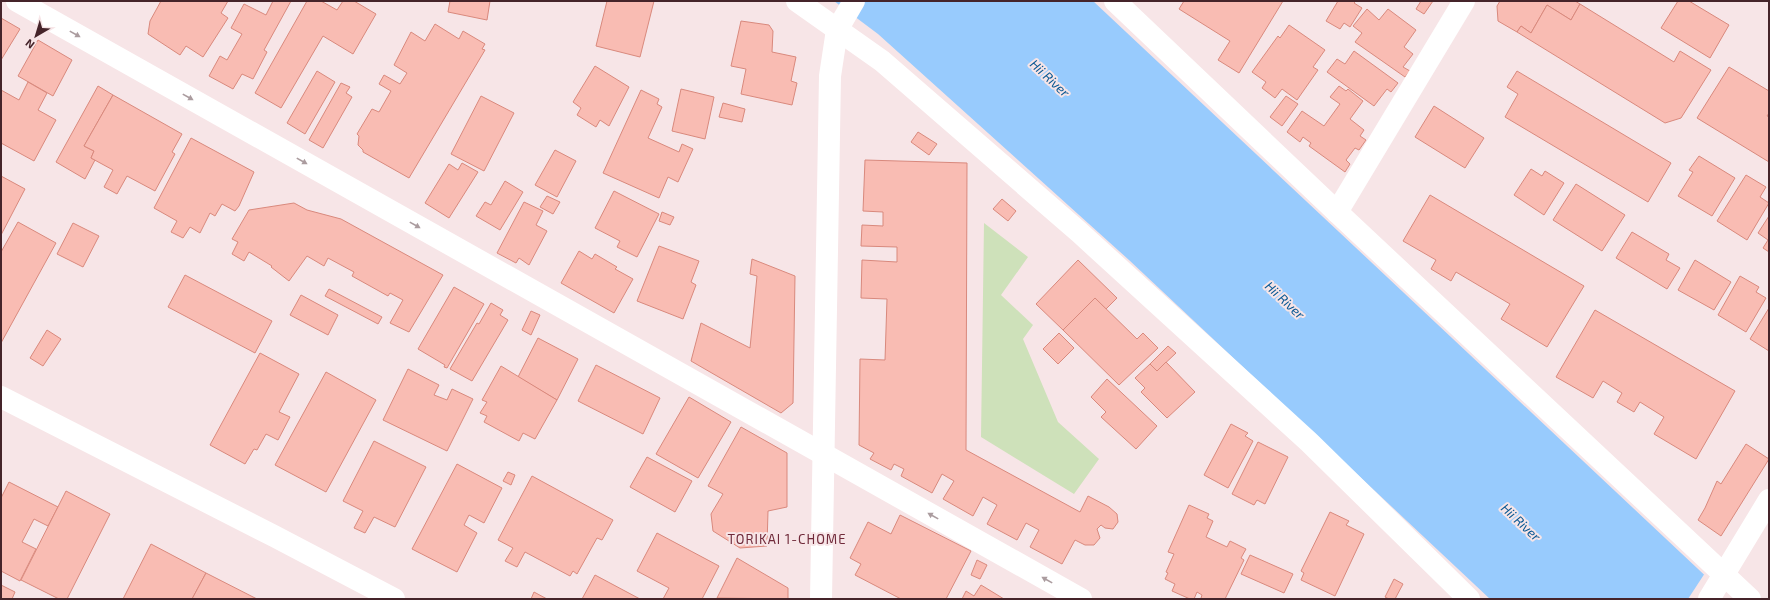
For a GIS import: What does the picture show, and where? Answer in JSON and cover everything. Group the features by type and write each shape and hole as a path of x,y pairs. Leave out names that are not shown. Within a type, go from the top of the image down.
{"street":[{"path":"17,1 1081,599"},
{"path":"797,1 845,16 882,61 1079,232 1309,442 1469,599"},
{"path":"1115,1 1722,577 1750,599"},
{"path":"1337,212 1464,1"},
{"path":"821,599 830,76 845,16"},
{"path":"1,397 267,532 394,599"},
{"path":"1709,599 1769,500"}],"green space":[{"path":"984,223 1028,257 1001,295 1033,325 1023,339 1058,422 1099,459 1074,494 981,437"}],"water":[{"name":"Hii River","path":"834,1 1093,1 1730,599 1490,599 1129,260 878,34"}],"pier":[{"path":"1705,573 1731,598 1732,599 1688,599"}],"building":[{"path":"161,1 228,1 221,13 228,18 203,57 186,46 180,55 148,34 150,21"},
{"path":"273,1 291,1 264,50 267,52 253,79 242,74 233,89 209,76 220,56 227,60 242,34 231,28 244,4 266,15"},
{"path":"307,1 321,1 337,10 343,1 354,1 376,14 353,54 323,36 281,108 255,93"},
{"path":"450,1 490,1 487,20 448,12"},
{"path":"607,1 654,1 640,57 596,46"},
{"path":"1184,1 1283,1 1239,73 1218,60 1230,41 1179,9"},
{"path":"1338,1 1356,1 1354,3 1362,8 1350,27 1344,23 1340,29 1326,21"},
{"path":"1421,1 1433,1 1424,14 1416,9"},
{"path":"1500,1 1575,1 1580,4 1571,20 1547,5 1531,33 1521,26 1517,32 1498,21 1497,6"},
{"path":"1678,1 1689,1 1729,25 1710,58 1661,28"},
{"path":"1580,4 1674,62 1680,51 1711,70 1681,118 1665,123 1517,32 1521,26 1531,33 1547,5 1571,20"},
{"path":"1367,9 1379,20 1388,9 1416,30 1404,47 1413,54 1403,67 1410,71 1405,77 1355,42 1362,33 1353,26"},
{"path":"1,18 20,29 1,60"},
{"path":"741,21 769,25 773,31 772,52 796,57 791,81 797,83 792,105 741,94 746,69 731,66"},
{"path":"435,24 459,39 463,31 485,44 482,49 485,50 409,178 363,152 358,145 359,136 357,134 372,109 379,112 391,91 379,84 384,75 400,84 407,73 394,65 411,32 425,41"},
{"path":"1289,25 1325,50 1313,67 1318,70 1297,100 1282,89 1275,98 1262,88 1266,82 1252,72 1278,36 1280,38"},
{"path":"38,40 72,60 53,96 18,76"},
{"path":"1354,51 1398,83 1391,92 1387,89 1374,106 1327,72 1337,59 1345,64"},
{"path":"595,66 629,87 609,126 600,120 596,127 577,115 581,108 573,102"},
{"path":"1729,67 1769,91 1769,113 1767,116 1769,117 1769,162 1697,118"},
{"path":"317,71 335,82 305,134 287,123"},
{"path":"1517,71 1671,163 1648,202 1505,117 1518,94 1507,87"},
{"path":"28,82 47,93 38,110 56,120 34,161 1,143 1,90 19,100"},
{"path":"341,83 350,87 346,93 352,97 323,148 309,140"},
{"path":"98,86 113,95 84,146 94,151 91,158 95,160 85,179 56,162"},
{"path":"1339,86 1346,91 1348,89 1363,101 1350,119 1364,130 1360,136 1366,140 1359,150 1355,148 1346,160 1350,164 1345,172 1309,146 1311,143 1303,137 1300,142 1287,132 1302,111 1324,126 1340,104 1330,97"},
{"path":"681,89 714,97 705,139 672,131"},
{"path":"641,90 659,99 657,104 662,107 648,138 679,152 682,144 693,149 678,182 668,177 659,198 603,173"},
{"path":"113,95 182,134 172,152 175,154 155,191 127,176 117,194 104,187 113,170 91,158 94,151 84,146"},
{"path":"481,96 514,113 484,171 451,154"},
{"path":"1286,96 1298,104 1282,126 1270,117"},
{"path":"723,103 745,109 742,122 719,117"},
{"path":"1434,106 1484,138 1465,168 1415,137"},
{"path":"918,132 937,144 929,155 911,142"},
{"path":"191,138 254,172 239,206 235,211 222,204 215,216 210,213 200,233 190,227 183,238 171,232 177,221 154,208"},
{"path":"555,150 576,161 557,197 535,185"},
{"path":"1699,156 1735,178 1712,216 1678,196 1693,172 1689,170"},
{"path":"865,160 967,163 966,450 1080,512 1088,496 1109,507 1117,514 1118,522 1113,529 1105,528 1101,525 1097,529 1100,538 1094,545 1085,545 1075,540 1062,564 1030,547 1039,530 1026,523 1017,540 987,524 997,505 983,497 973,516 943,499 954,481 942,474 932,493 901,476 904,469 894,464 891,470 870,459 874,453 859,445 860,359 885,360 887,299 861,298 862,260 897,262 897,247 861,246 862,225 883,226 883,212 863,211"},
{"path":"462,163 478,172 449,218 425,203 449,164 458,170"},
{"path":"1531,169 1542,176 1545,171 1564,183 1544,215 1514,195"},
{"path":"1746,175 1766,187 1760,197 1769,203 1747,240 1717,221"},
{"path":"1,176 25,189 1,235"},
{"path":"505,181 523,192 500,230 476,216 485,202 491,205"},
{"path":"1576,184 1625,215 1602,251 1553,220"},
{"path":"614,191 659,214 637,257 617,247 620,241 595,228"},
{"path":"1430,195 1584,286 1547,347 1501,319 1510,304 1456,272 1451,281 1431,269 1436,260 1403,241"},
{"path":"547,196 560,202 553,214 540,207"},
{"path":"1002,199 1016,211 1008,221 993,209"},
{"path":"524,202 543,211 536,225 547,231 529,265 519,258 516,263 497,253"},
{"path":"294,203 307,210 341,219 443,275 409,332 390,323 403,300 390,293 388,296 352,276 354,272 328,258 324,266 307,256 289,281 271,267 272,266 249,252 244,261 232,254 238,242 232,239 249,210"},
{"path":"662,212 674,217 670,225 659,221"},
{"path":"1769,216 1769,252 1763,248 1768,240 1758,233"},
{"path":"18,222 56,243 1,343 1,252"},
{"path":"73,223 99,236 83,267 57,254"},
{"path":"1632,232 1669,254 1666,260 1680,268 1667,289 1616,258"},
{"path":"659,246 699,261 691,282 696,285 683,319 637,301"},
{"path":"579,251 592,259 595,254 617,267 615,269 633,279 614,313 561,283"},
{"path":"752,259 795,276 793,403 781,413 691,361 701,323 750,348 757,276 750,274"},
{"path":"1078,260 1117,298 1106,309 1095,298 1063,330 1036,304"},
{"path":"1695,260 1731,282 1714,310 1678,290"},
{"path":"185,275 272,321 255,353 168,307"},
{"path":"1740,276 1759,287 1756,292 1766,298 1746,332 1718,315"},
{"path":"454,287 484,304 447,368 444,367 445,365 418,349"},
{"path":"329,289 382,317 378,324 325,296"},
{"path":"301,295 338,315 328,335 290,315"},
{"path":"1095,298 1137,339 1143,333 1158,348 1119,385 1063,330"},
{"path":"491,303 503,310 500,315 508,320 472,381 450,369 477,323 479,324"},
{"path":"1769,308 1769,351 1750,339"},
{"path":"1595,310 1735,391 1696,459 1654,434 1664,417 1640,402 1634,412 1617,402 1622,393 1603,381 1593,398 1556,377"},
{"path":"531,311 540,315 531,335 522,330"},
{"path":"47,330 61,339 43,366 30,358"},
{"path":"1059,333 1074,348 1058,364 1043,349"},
{"path":"538,338 578,359 557,400 518,377"},
{"path":"1168,346 1176,353 1157,371 1150,364"},
{"path":"260,353 299,374 279,412 290,417 278,440 266,434 257,450 254,449 245,464 210,445"},
{"path":"1166,362 1195,392 1167,418 1141,392 1145,388 1135,378 1150,364 1157,371"},
{"path":"596,365 660,398 643,434 578,401"},
{"path":"501,366 557,400 535,439 523,433 519,441 484,422 487,416 480,413 487,402 482,400"},
{"path":"408,369 439,385 434,395 447,400 452,389 473,399 447,451 383,420"},
{"path":"326,372 376,400 326,492 275,465"},
{"path":"1107,379 1157,426 1136,449 1101,417 1106,412 1091,397"},
{"path":"689,397 731,422 698,478 656,454"},
{"path":"1231,424 1248,433 1245,436 1253,441 1228,488 1204,475"},
{"path":"741,427 787,453 787,507 768,511 767,546 740,548 713,531 711,514 723,494 708,486"},
{"path":"374,441 426,467 395,527 374,517 365,533 354,528 363,511 343,501"},
{"path":"1258,442 1288,457 1265,504 1257,500 1254,505 1232,494"},
{"path":"1746,444 1769,459 1721,536 1698,520 1717,481 1721,484"},
{"path":"647,457 692,481 675,512 630,487"},
{"path":"457,464 502,488 484,523 469,515 464,525 477,533 457,572 412,549"},
{"path":"508,472 515,475 511,485 503,481"},
{"path":"532,476 613,520 602,540 597,538 577,574 573,571 570,576 525,552 517,567 505,561 513,548 498,540"},
{"path":"9,482 58,507 48,526 34,519 22,542 36,549 20,581 1,571 1,498"},
{"path":"66,491 110,514 67,599 59,599 21,580"},
{"path":"1189,505 1209,514 1207,518 1213,521 1206,537 1227,547 1230,541 1246,549 1241,558 1244,560 1225,599 1203,599 1201,598 1202,595 1197,592 1194,599 1190,599 1172,591 1175,584 1165,579 1168,573 1166,572 1174,554 1168,552"},
{"path":"1330,512 1349,521 1346,525 1364,534 1335,596 1301,580 1304,573 1301,571"},
{"path":"900,515 971,551 946,599 901,599 855,575 861,564 850,558 868,522 891,534"},
{"path":"657,533 719,566 702,599 663,599 669,588 637,571"},
{"path":"151,544 206,573 192,599 123,599"},
{"path":"1250,555 1293,574 1284,593 1241,574"},
{"path":"737,558 788,588 788,599 717,598"},
{"path":"977,560 987,565 980,579 971,575"},
{"path":"206,573 257,599 192,599"},
{"path":"595,575 640,599 582,599"},
{"path":"1394,579 1403,584 1395,599 1389,599 1385,597"},
{"path":"1,585 15,592 12,599 1,599"},
{"path":"981,585 1004,599 962,599 966,591 974,596"},
{"path":"534,592 547,599 531,599"}],"district":[{"name":"TORIKAI 1-CHOME","path":"787,539"}]}
